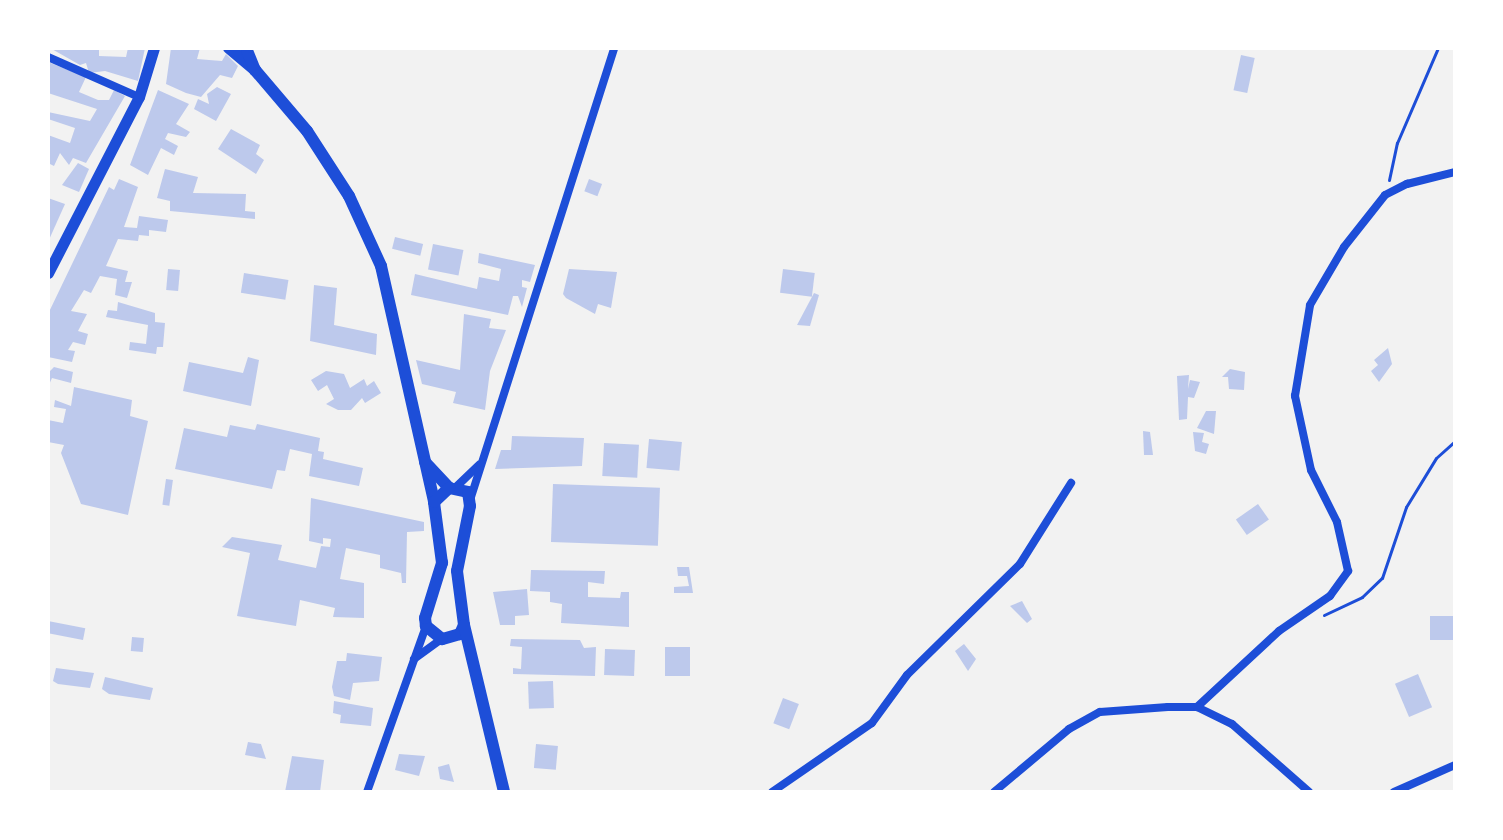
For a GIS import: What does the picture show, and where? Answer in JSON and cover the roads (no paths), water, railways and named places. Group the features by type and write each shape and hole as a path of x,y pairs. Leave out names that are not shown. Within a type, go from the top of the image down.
{"main road":[{"path":"229,48 255,70 307,131 349,196 381,266 434,502 442,563 426,626 447,639 473,662"},
{"path":"246,48 255,70"},
{"path":"425,462 452,487 471,498 457,571 464,625 504,792"},
{"path":"434,502 452,487"},
{"path":"447,639 464,625"}],"street":[{"path":"48,273 139,97 154,48"},
{"path":"471,498 614,48"},
{"path":"48,57 139,97"},
{"path":"1197,707 1287,624 1330,596 1348,571 1337,522 1311,470 1295,396 1296,372 1310,305 1344,247 1385,195 1407,184 1455,172"},
{"path":"452,487 480,465"},
{"path":"772,792 872,723 907,675 1020,564 1071,483"},
{"path":"367,792 426,626"},
{"path":"414,659 447,639"},
{"path":"994,792 1069,729 1100,712 1197,707 1232,724 1309,792"},
{"path":"1394,792 1455,765"}]}
